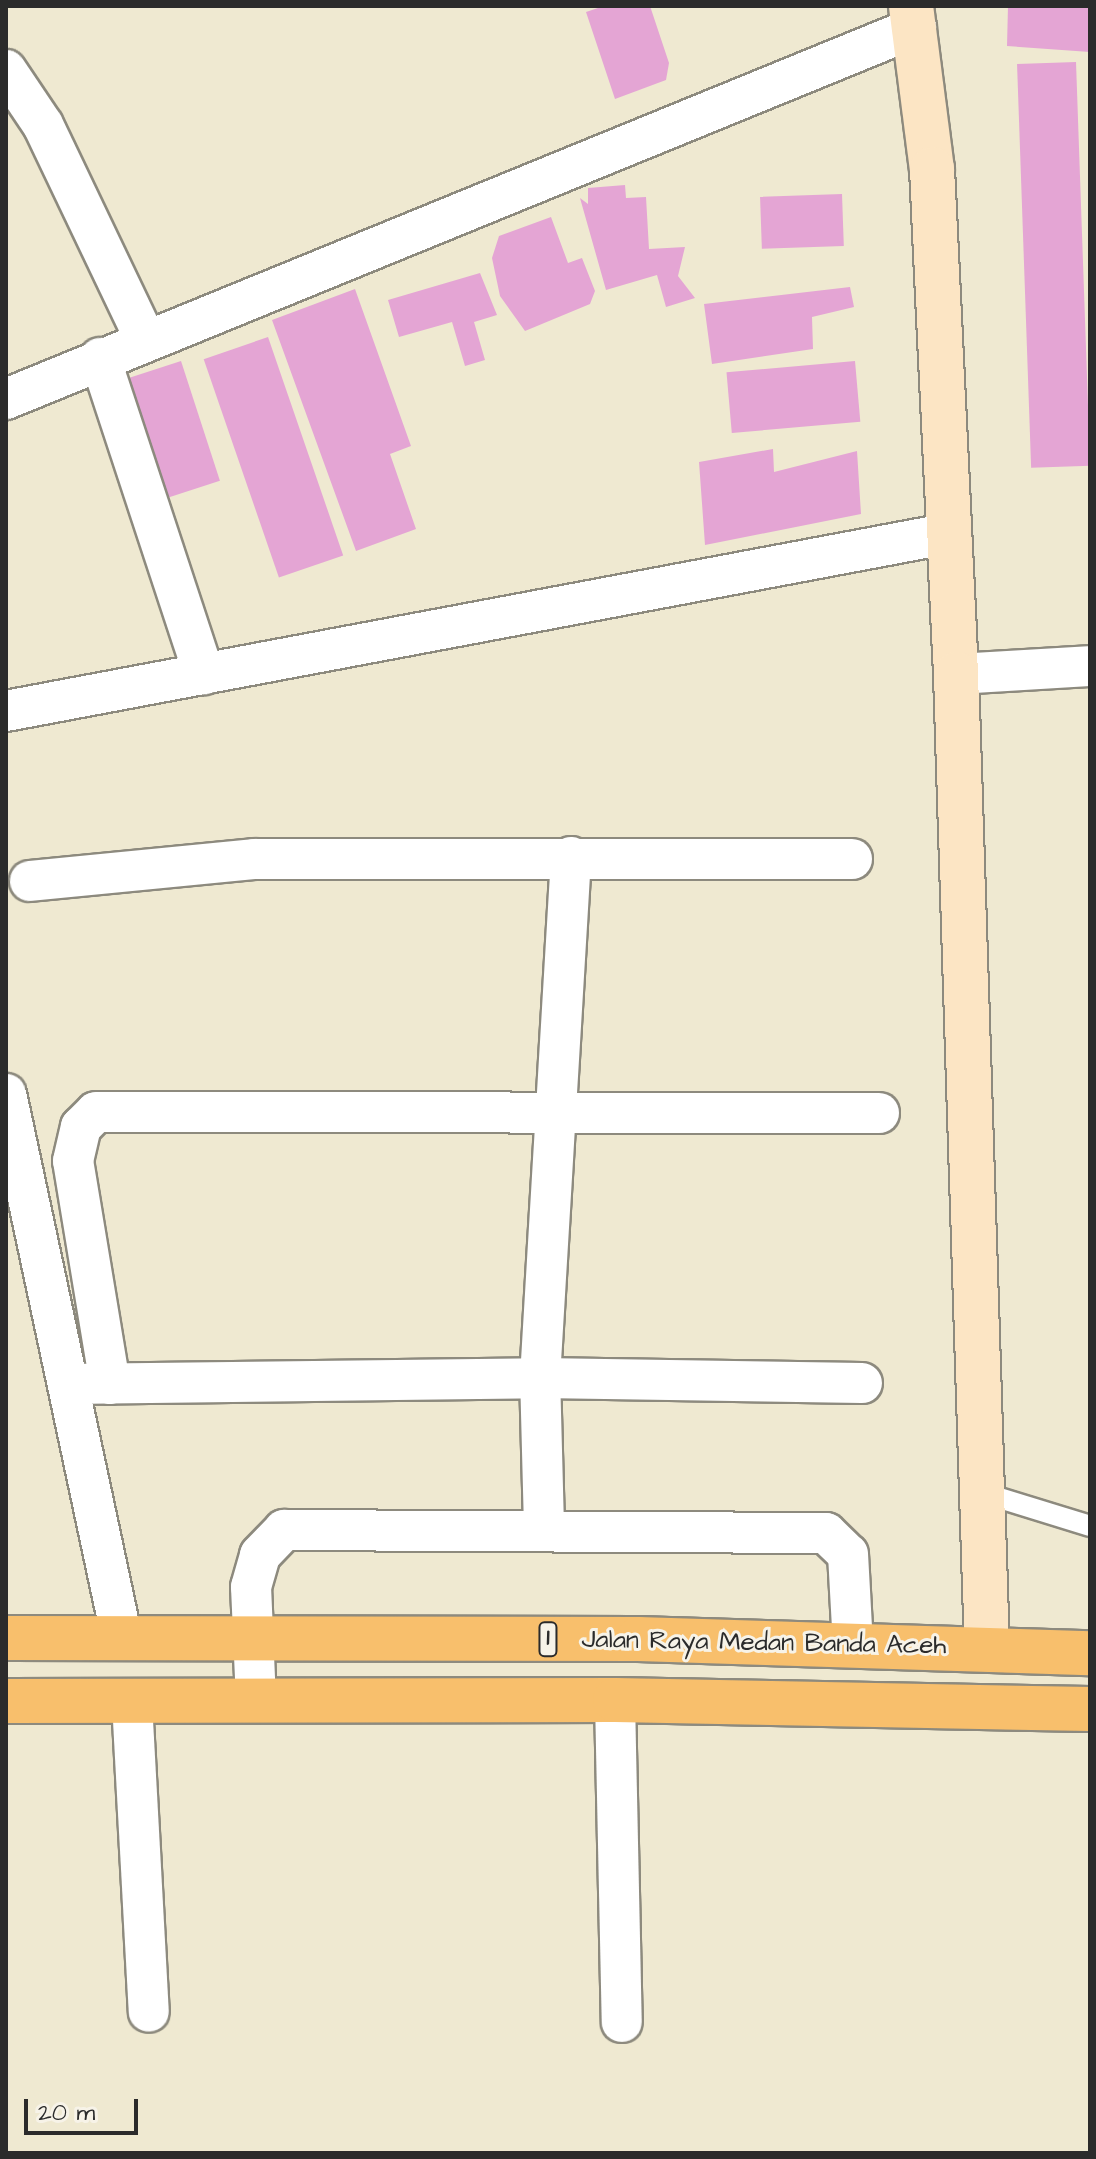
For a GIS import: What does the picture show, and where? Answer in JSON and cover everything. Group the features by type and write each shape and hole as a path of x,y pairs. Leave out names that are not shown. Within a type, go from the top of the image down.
{"highway":[{"name":"Jalan Raya Medan Banda Aceh","path":"6,1638 853,1645 1090,1653"},
{"path":"6,1701 615,1700 1090,1709"}],"main road":[{"path":"913,16 932,169 945,534 956,674 987,1648"}],"street":[{"path":"6,399 913,16"},
{"path":"6,70 43,125 145,339"},
{"path":"100,358 204,674"},
{"path":"6,711 945,534"},
{"path":"956,674 1090,666"},
{"path":"544,1527 540,1378 551,1114 571,857"},
{"path":"30,881 254,859 852,859"},
{"path":"7,1107 122,1639"},
{"path":"110,1384 73,1161 81,1127 96,1112 879,1113"},
{"path":"68,1384 540,1378 862,1383"},
{"path":"256,1701 252,1639 254,1571 284,1530 544,1527 826,1533 848,1554 853,1645"},
{"path":"615,1700 622,2022"},
{"path":"132,1702 149,2012"}],"lane":[{"path":"983,1493 1090,1526"}],"building":[{"path":"604,6 650,6 669,63 666,80 615,99 586,12"},
{"path":"1008,6 1090,6 1090,52 1007,46"},
{"path":"1076,62 1090,466 1031,468 1017,64"},
{"path":"625,185 626,198 646,197 649,249 685,247 678,276 695,298 666,307 657,275 606,290 580,198 588,204 588,188"},
{"path":"842,194 844,246 762,249 760,197"},
{"path":"551,217 568,263 582,258 595,291 590,304 525,331 500,296 492,258 499,236"},
{"path":"480,273 497,315 474,322 485,360 465,366 452,322 399,337 388,300"},
{"path":"850,287 854,307 812,317 813,349 712,364 704,304"},
{"path":"355,289 411,446 390,454 416,529 356,551 272,320"},
{"path":"268,337 343,555 279,578 204,359"},
{"path":"181,361 220,481 164,499 125,379"},
{"path":"855,361 860,422 732,433 726,372"},
{"path":"773,449 774,472 857,451 861,514 705,545 699,462"}]}
